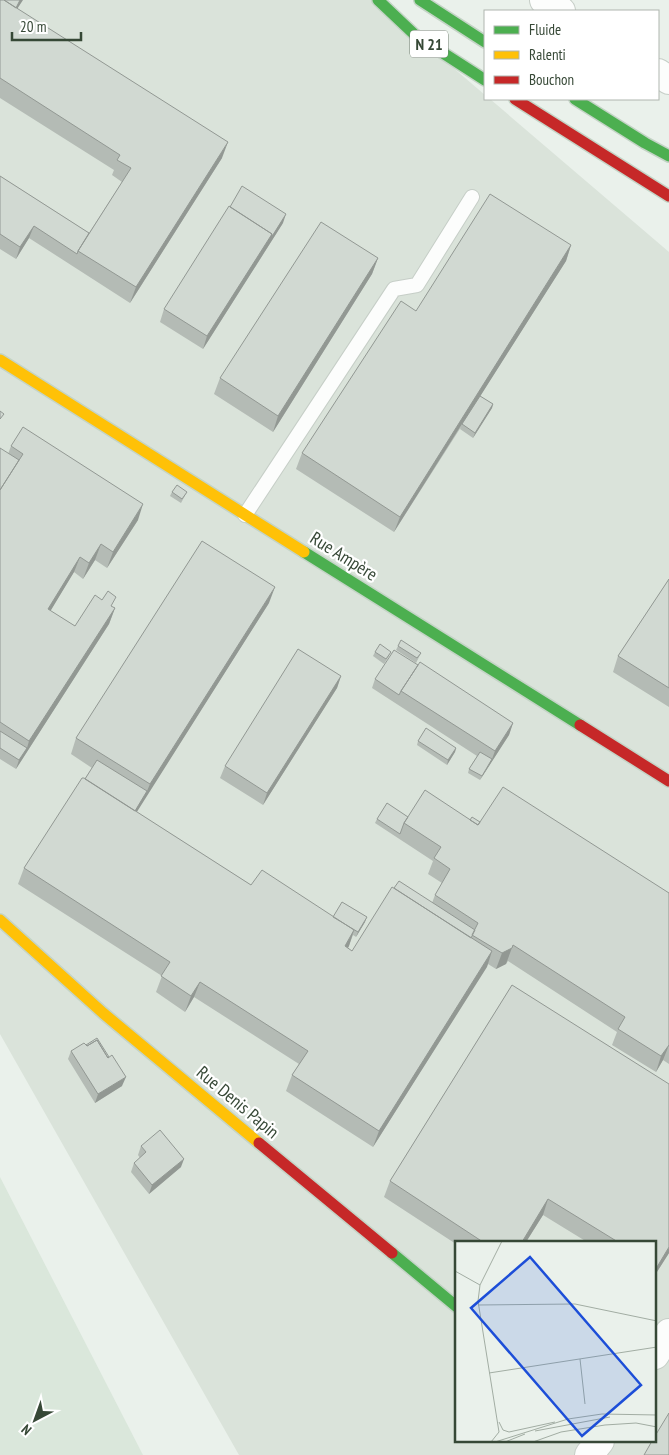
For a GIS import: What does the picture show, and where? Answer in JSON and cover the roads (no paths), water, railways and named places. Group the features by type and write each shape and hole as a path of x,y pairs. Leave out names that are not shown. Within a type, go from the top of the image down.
{"street":[{"name":"N 21","path":"378,0 415,35 484,79"},
{"name":"N 21","path":"420,0 484,41"},
{"path":"544,0 559,10"},
{"path":"517,100 669,196"},
{"path":"577,100 646,144 669,156"},
{"name":"Rue Ampère","path":"0,360 669,781"},
{"name":"Rue Denis Papin","path":"0,920 103,1013 455,1305"},
{"path":"656,1353 669,1333"},
{"path":"589,1455 599,1442"}],"lane":[{"path":"245,515 394,289 417,285 472,197"}]}
